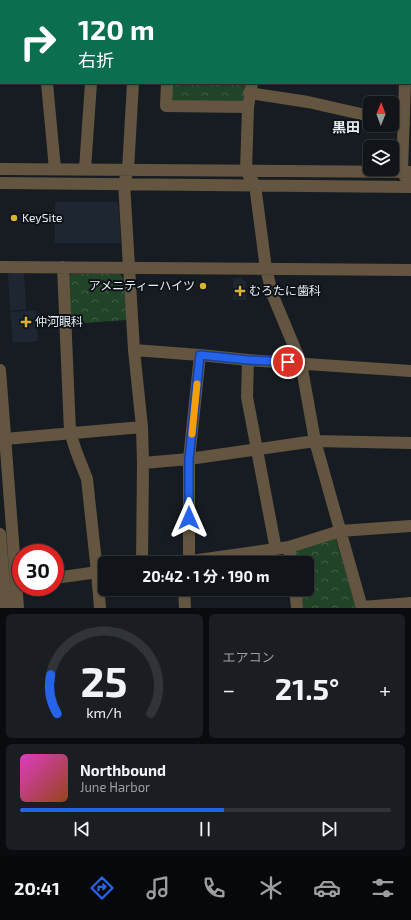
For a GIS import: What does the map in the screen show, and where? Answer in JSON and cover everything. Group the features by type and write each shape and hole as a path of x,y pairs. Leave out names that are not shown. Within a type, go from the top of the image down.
{"street":[{"path":"47,84 55,169"},
{"path":"85,169 91,84"},
{"path":"133,84 128,170 124,184 134,350 142,427 142,556"},
{"path":"167,84 166,106 248,107"},
{"path":"363,114 250,88 246,171 255,185 266,269 273,296 301,363 315,441 362,608 411,603"},
{"path":"399,119 407,88"},
{"path":"0,183 411,186 406,172 399,129"},
{"path":"0,169 406,172"},
{"path":"0,266 411,270"},
{"path":"63,267 70,432 87,480 99,556"},
{"path":"134,350 248,360 411,371"},
{"path":"184,556 189,459 200,355"},
{"path":"248,360 247,397 276,550"},
{"path":"0,370 3,438 15,544"},
{"path":"3,438 142,427"},
{"path":"143,462 189,459 315,441 411,443"},
{"path":"234,556 289,547 340,531 411,526"},
{"path":"0,534 2,585 6,608"},
{"path":"289,547 290,556"},
{"path":"64,577 98,572"},
{"path":"2,585 12,584"},
{"path":"18,596 18,608"},
{"path":"100,596 100,608"},
{"path":"184,596 184,608"},
{"path":"296,596 297,608"}],"shaded area":[{"path":"55,202 118,202 121,243 55,243"},
{"path":"8,272 24,272 26,309 10,311"},
{"name":"むろたに歯科","path":"233,278 242,278 242,281 246,281 246,300 233,300"},
{"name":"仲河眼科","path":"36,310 38,341 13,343 10,312"}],"green space":[{"path":"168,84 245,84 246,88 243,93 243,101 240,103 171,103"},
{"path":"71,274 120,274 123,278 127,320 71,324 68,277"},
{"path":"335,536 356,608 301,608 299,596 314,596 314,556 293,556 292,550"}],"slow traffic":[{"path":"192,434 197,384"}],"place":[{"name":"KeySite","path":"14,218"},
{"name":"アメニティーハイツ","path":"203,286"},
{"name":"むろたに歯科","path":"240,291"},
{"name":"仲河眼科","path":"26,322"}],"district":[{"name":"黒田","path":"346,127"}],"route":[{"path":"189,518 189,459 200,355 288,362"}]}
